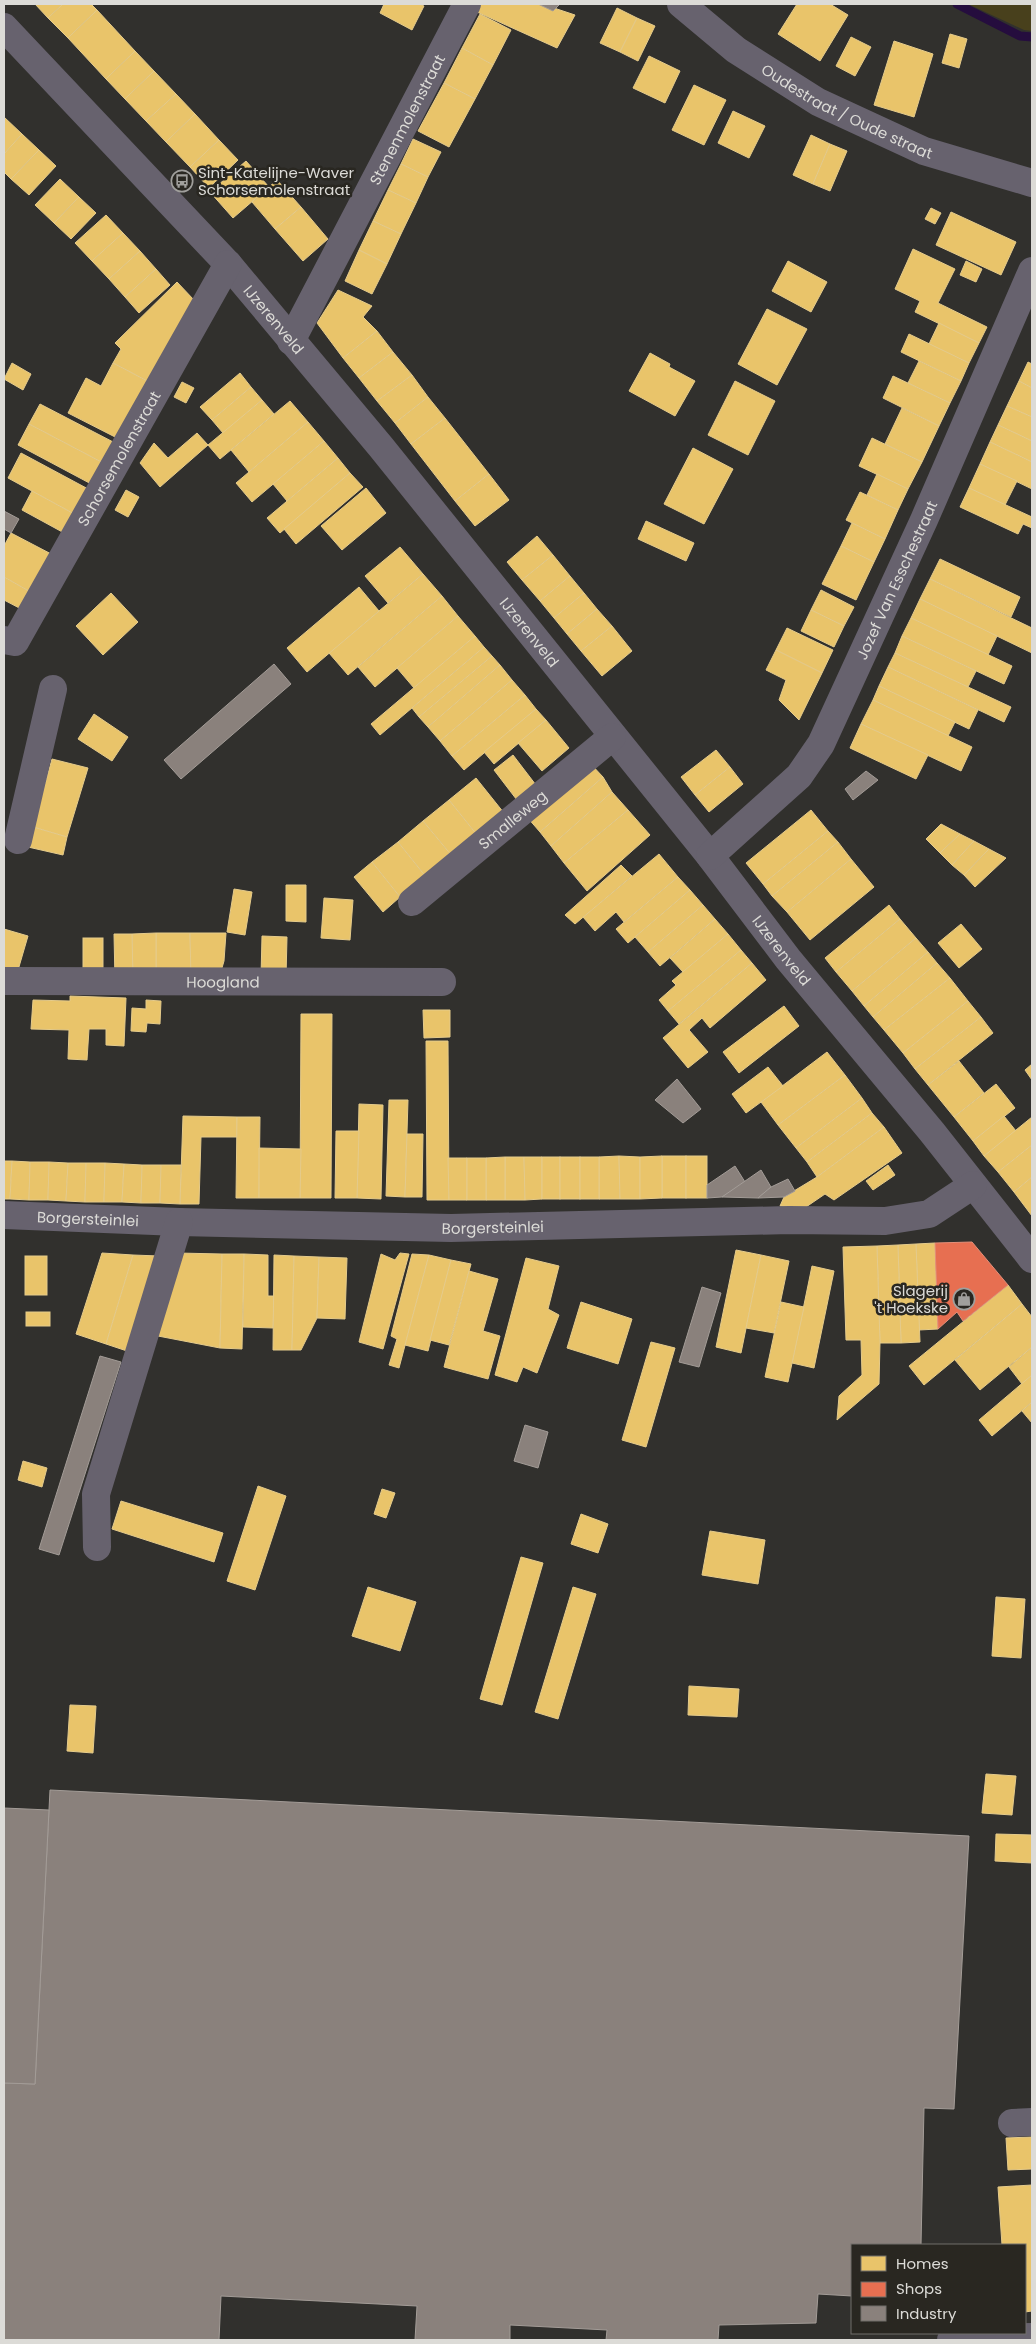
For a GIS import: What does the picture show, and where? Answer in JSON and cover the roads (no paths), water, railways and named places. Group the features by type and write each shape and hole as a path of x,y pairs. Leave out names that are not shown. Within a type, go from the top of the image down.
{"street":[{"name":"Stenenmolenstraat","path":"291,340 467,4"},
{"name":"Oudestraat / Oude straat","path":"681,4 736,50 818,102 924,152 1032,184"},
{"name":"IJzerenveld","path":"4,27 228,264 381,447 612,737 710,856 788,959 932,1132 1032,1259"},
{"name":"Schorsemolenstraat","path":"4,640 15,642 228,264"},
{"name":"Jozef Van Esschestraat","path":"710,856 799,776 821,744 924,520 1032,271"},
{"path":"18,840 53,688"},
{"name":"Smalleweg","path":"412,902 612,737"},
{"name":"Hoogland","path":"4,982 442,982"},
{"name":"Borgersteinlei","path":"4,1215 179,1222 451,1228 789,1220 885,1221 929,1214 973,1185"},
{"path":"97,1548 96,1494 179,1222"},
{"path":"951,2340 1032,2337"}],"waterway":[{"path":"957,4 1020,36 1032,37"}],"place":[{"name":"Sint-Katelijne-Waver Schorsemolenstraat","path":"182,181"},
{"name":"Slagerij 't Hoekske","path":"964,1299"}]}
